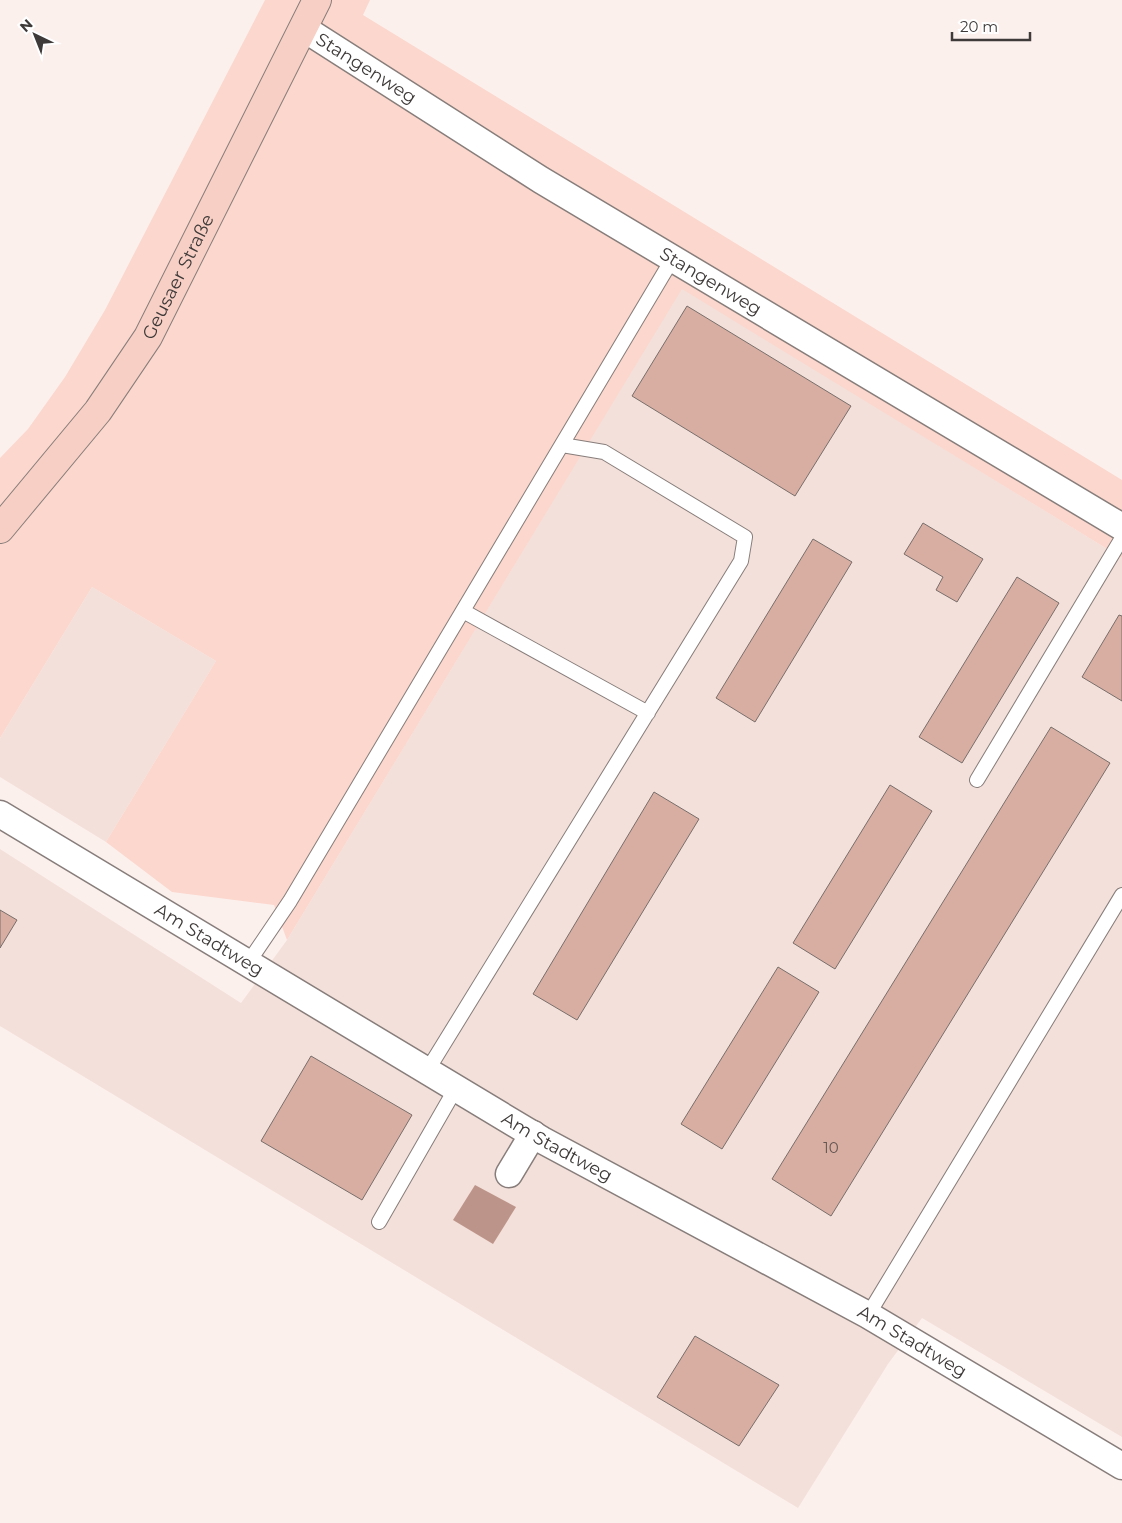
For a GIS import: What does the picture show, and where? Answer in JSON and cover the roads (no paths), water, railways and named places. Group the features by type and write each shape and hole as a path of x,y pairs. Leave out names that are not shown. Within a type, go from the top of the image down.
{"street":[{"name":"Geusaer Straße","path":"0,529 98,411 148,337 317,0"},
{"name":"Stangenweg","path":"303,28 541,180 1122,527"},
{"name":"Am Stadtweg","path":"0,814 533,1134 868,1315 1122,1466"},
{"path":"509,1174 533,1134"}],"lane":[{"path":"248,963 290,901 673,258"},
{"path":"427,1070 741,561 745,537 604,452 562,445"},
{"path":"977,780 1122,538"},
{"path":"463,611 648,713"},
{"path":"868,1315 1122,896"},
{"path":"379,1222 456,1088"}]}
